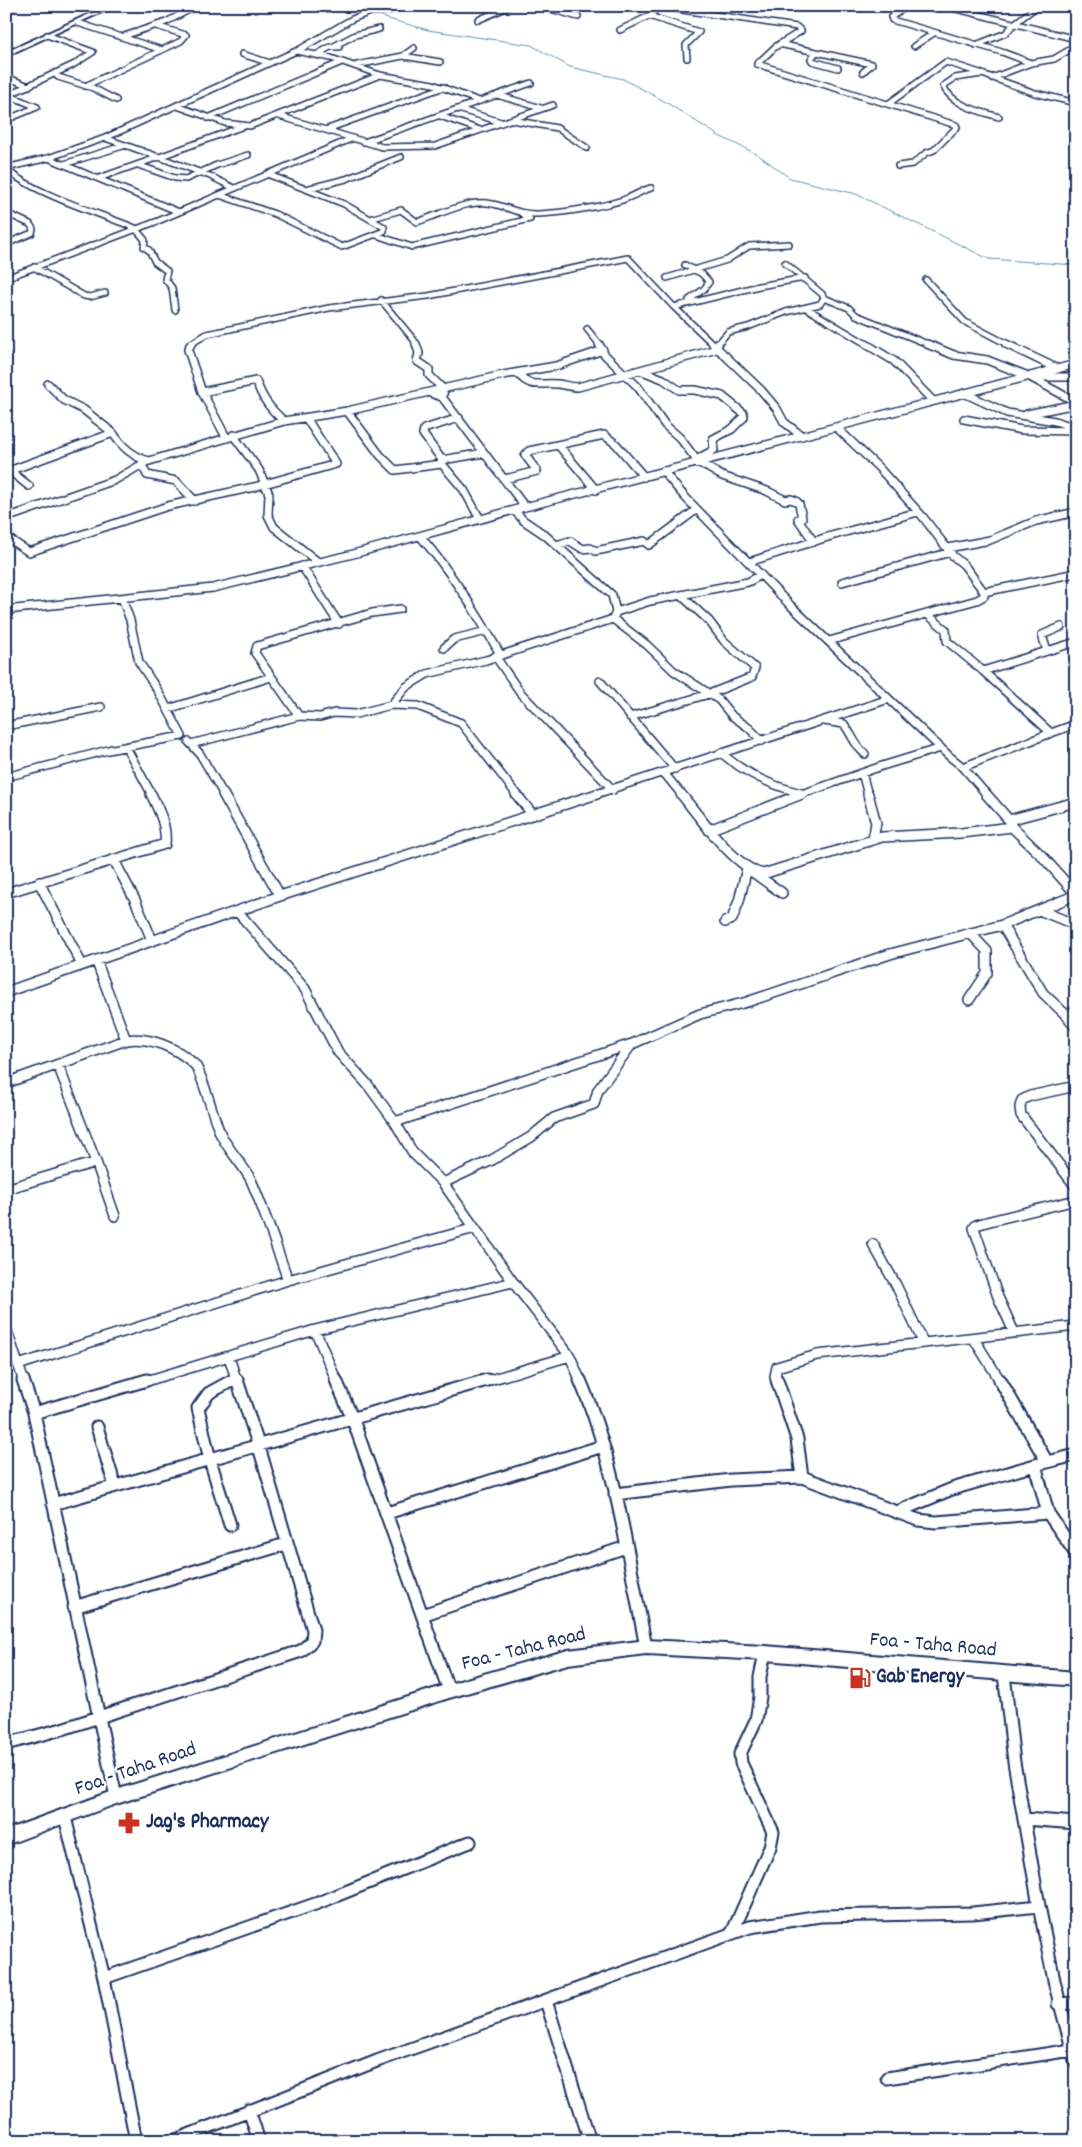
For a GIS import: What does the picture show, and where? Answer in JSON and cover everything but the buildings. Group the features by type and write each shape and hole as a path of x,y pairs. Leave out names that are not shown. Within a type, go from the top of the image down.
{"street":[{"path":"8,9 15,6"},
{"path":"6,54 112,6"},
{"path":"121,37 156,26 193,10 187,6"},
{"path":"6,169 48,158 106,138 296,51 352,18 371,12 388,11 404,6"},
{"path":"478,20 510,6"},
{"path":"540,6 578,17"},
{"path":"620,30 649,16 656,10 646,6"},
{"path":"655,6 802,29 796,35 779,44 758,61 757,64 953,123 957,127 934,150 926,153 913,164 898,166"},
{"path":"908,6 892,17 892,20 1002,52 1032,63"},
{"path":"945,6 1076,39"},
{"path":"976,45 1001,36 1038,6"},
{"path":"977,14 982,10"},
{"path":"649,16 699,32 686,45 687,58"},
{"path":"78,22 162,50"},
{"path":"85,86 182,41 186,35 156,26"},
{"path":"316,55 326,48 337,47 348,39 373,29 379,29"},
{"path":"914,46 934,33"},
{"path":"7,96 55,74 93,52 47,35"},
{"path":"779,44 872,64 863,72"},
{"path":"992,78 1032,63 1054,59 1076,46"},
{"path":"403,56 414,48"},
{"path":"296,51 342,62 380,74 426,82 479,101"},
{"path":"816,52 811,59 812,61 838,68"},
{"path":"381,61 389,53"},
{"path":"242,54 270,63"},
{"path":"354,66 403,56 440,62"},
{"path":"208,118 342,62"},
{"path":"888,104 946,62 1035,93 1076,103"},
{"path":"55,74 58,77 85,86 116,100"},
{"path":"99,178 243,126 257,124 279,116 380,74"},
{"path":"982,74 955,78 943,86 944,90 958,101 998,117"},
{"path":"6,77 29,86"},
{"path":"363,143 531,83"},
{"path":"324,130 444,87"},
{"path":"498,95 541,108"},
{"path":"6,120 37,107 7,96"},
{"path":"177,106 224,123 243,126"},
{"path":"279,116 363,143 395,148 436,146 541,108 553,106"},
{"path":"458,109 501,122"},
{"path":"440,116 480,130"},
{"path":"508,120 557,128 567,132 587,148"},
{"path":"106,138 159,157 234,188"},
{"path":"6,278 179,212 352,139"},
{"path":"64,164 126,145"},
{"path":"138,165 182,179 248,155"},
{"path":"305,189 346,179 401,157"},
{"path":"48,158 179,212"},
{"path":"6,169 16,178 33,186 135,228 145,240 144,246 149,250 155,262 167,271 165,279 172,288 175,310"},
{"path":"219,195 274,214 342,247 376,235 385,229 373,218 268,174"},
{"path":"373,218 401,210 417,222 451,210 485,202 522,214 555,212 585,208 630,197 639,191 651,188"},
{"path":"6,213 30,224 33,229 32,233 6,244"},
{"path":"376,235 390,238 402,245 412,247 529,220 522,214"},
{"path":"668,278 727,260 749,246 788,244"},
{"path":"318,562 274,527 268,516 269,494 260,470 230,436 202,392 188,350 189,345 193,341 217,332 329,308 381,300 428,296 628,258 716,348 762,390 777,409 784,422 802,436"},
{"path":"785,263 805,278 824,298 849,308 856,315 954,355 988,360 1028,376 1076,403"},
{"path":"685,265 709,282 704,289 686,303"},
{"path":"34,267 84,296 90,297 105,293"},
{"path":"674,306 759,286 805,278"},
{"path":"926,280 953,311 971,326 1036,355 1058,369"},
{"path":"517,373 526,384 535,387 555,384 572,388 590,385 624,373 716,348 728,332 748,327 786,312 820,304 824,298"},
{"path":"381,300 414,340 419,353 417,361 429,369 429,375 525,507"},
{"path":"806,308 894,361 933,401"},
{"path":"587,329 610,361 638,388 665,425 680,438 697,460 722,476 767,490 785,500 791,499 799,504 802,518 798,520 814,542"},
{"path":"6,518 115,480 165,454 284,421 347,411 430,393 443,393 517,373 556,366 603,350"},
{"path":"6,355 6,363"},
{"path":"6,610 213,588 596,490 697,460 802,436 1076,364"},
{"path":"640,370 663,380 679,390 696,390 722,396 743,413 744,417 738,425 713,439 714,450 697,460"},
{"path":"1028,376 1076,377"},
{"path":"202,392 256,381 262,397 272,411 284,421"},
{"path":"48,384 64,400 84,410 113,433 123,447 145,463 147,475 176,481 195,501"},
{"path":"964,393 993,408 1016,416 1059,420 1076,430"},
{"path":"1016,416 1052,410 1076,403"},
{"path":"347,411 380,455 395,470 442,462 452,458 463,459 484,453"},
{"path":"6,537 29,552 168,506 195,501 336,463 306,418"},
{"path":"459,418 424,428 422,432 464,490 480,519"},
{"path":"964,419 1022,430 1076,430"},
{"path":"836,427 880,468 949,550 964,565 984,592"},
{"path":"8,472 113,433"},
{"path":"505,479 537,471 525,455 529,451 559,446 602,435 608,436 644,477"},
{"path":"559,446 596,490"},
{"path":"395,1122 632,1044 700,1014 747,1002 890,954 1002,925 1076,894 963,767 790,605 696,510 663,471"},
{"path":"8,472 29,486"},
{"path":"514,510 518,517 545,535 612,596 615,616 674,671 719,700 732,716 749,728 762,741"},
{"path":"556,545 570,541 583,550 590,548 596,551 644,541 649,545 696,510"},
{"path":"749,562 918,512"},
{"path":"842,582 949,550 990,540 1036,521 1076,512"},
{"path":"420,536 445,565 459,590 487,631 498,655 520,692 613,790"},
{"path":"302,566 339,624"},
{"path":"984,592 1076,573"},
{"path":"391,705 406,687 418,678 498,655 615,616 650,601 733,586 748,582 761,575"},
{"path":"829,641 976,600 981,598 984,592"},
{"path":"630,717 709,694 752,677 755,668 724,641 709,622 682,596"},
{"path":"122,598 130,620 139,662 182,736 200,754 280,896"},
{"path":"299,716 255,653 257,646 372,613 400,609"},
{"path":"927,614 946,630 947,641 1040,721 1051,733"},
{"path":"1047,651 1042,635 1062,627"},
{"path":"444,648 454,638 487,631"},
{"path":"983,671 1076,642"},
{"path":"168,709 272,677"},
{"path":"600,681 674,769"},
{"path":"6,992 280,896 613,790 889,699"},
{"path":"191,744 299,716 320,717 334,713 356,714 391,705 418,706 461,723 533,815"},
{"path":"6,726 101,707"},
{"path":"824,720 844,724 852,734 854,744 865,754"},
{"path":"963,767 1076,724"},
{"path":"6,777 84,756 182,736"},
{"path":"6,893 161,847 167,841 165,826 153,797 126,747"},
{"path":"709,830 801,793 941,748"},
{"path":"721,753 742,770 764,784 801,793"},
{"path":"664,772 701,816 709,830 747,868 782,893"},
{"path":"862,773 876,824 873,839"},
{"path":"747,868 763,874 873,839 891,836 961,834 1011,823 1076,802"},
{"path":"114,860 135,900 152,940"},
{"path":"725,922 732,919 739,901 747,868"},
{"path":"39,882 82,965"},
{"path":"1039,910 1076,925"},
{"path":"237,911 305,989 338,1052 368,1085 395,1122 413,1153 443,1183 513,1282 570,1356 589,1401 603,1446 615,1494 646,1647"},
{"path":"1002,925 1043,993 1066,1014 1076,1027"},
{"path":"969,1000 987,973 988,951 970,933"},
{"path":"96,960 126,1040"},
{"path":"1066,1014 1076,1011"},
{"path":"6,1083 126,1040 139,1038 176,1051 196,1066 220,1132 228,1148 242,1164 251,1181 288,1280"},
{"path":"443,1183 492,1160 531,1137 554,1118 594,1104 598,1090 632,1044"},
{"path":"58,1065 116,1216"},
{"path":"1076,1086 1030,1096 1022,1100 1020,1107 1021,1115 1076,1187"},
{"path":"6,1190 96,1162"},
{"path":"1014,1332 998,1296 974,1228 976,1225 990,1221 1076,1200"},
{"path":"18,1365 288,1280 475,1228"},
{"path":"873,1244 924,1342"},
{"path":"34,1412 229,1357 315,1330 513,1282"},
{"path":"802,1477 797,1439 776,1376 778,1367 817,1355 924,1342 974,1339 1014,1332 1076,1326"},
{"path":"6,1328 34,1412 116,1797"},
{"path":"315,1330 353,1420 449,1691"},
{"path":"974,1339 1048,1462"},
{"path":"53,1504 259,1447 570,1356"},
{"path":"6,1744 62,1729 100,1715 301,1651 312,1641 313,1630 286,1544 259,1447 229,1357"},
{"path":"230,1525 210,1460 198,1408 200,1400 207,1394 236,1379"},
{"path":"97,1427 115,1486"},
{"path":"387,1513 603,1446"},
{"path":"897,1512 952,1489 1035,1465 1076,1456"},
{"path":"1035,1465 1048,1514 1076,1554"},
{"path":"615,1494 731,1480 802,1477 918,1520 936,1522 1048,1514"},
{"path":"74,1607 286,1544"},
{"path":"422,1615 626,1547"},
{"name":"Foa - Taha Road","path":"6,1838 116,1797 335,1729 449,1691 568,1657 646,1647 765,1653 1076,1679"},
{"path":"732,1933 770,1847 773,1832 768,1816 756,1797 741,1763 740,1754 756,1720 760,1696 760,1677 765,1653"},
{"path":"1004,1674 1014,1762 1046,1950 1058,2004 1076,2063"},
{"path":"65,1817 104,1978 136,2141"},
{"path":"1024,1819 1076,1823"},
{"path":"104,1978 318,1904 470,1842"},
{"path":"173,2141 377,2061 750,1927 802,1918 973,1913 1039,1906"},
{"path":"546,2001 590,2141"},
{"path":"1058,2004 1076,2003"},
{"path":"887,2078 1072,2050"},
{"path":"248,2110 259,2141"}],"waterway":[{"path":"366,6 374,10"},
{"path":"378,13 385,18 428,30 531,45 570,67 623,79 664,101 719,136 757,154 790,178 856,194 989,259 1076,265"}],"place":[{"name":"Gab Energy","path":"860,1678"},
{"name":"Jag's Pharmacy","path":"129,1823"}]}
